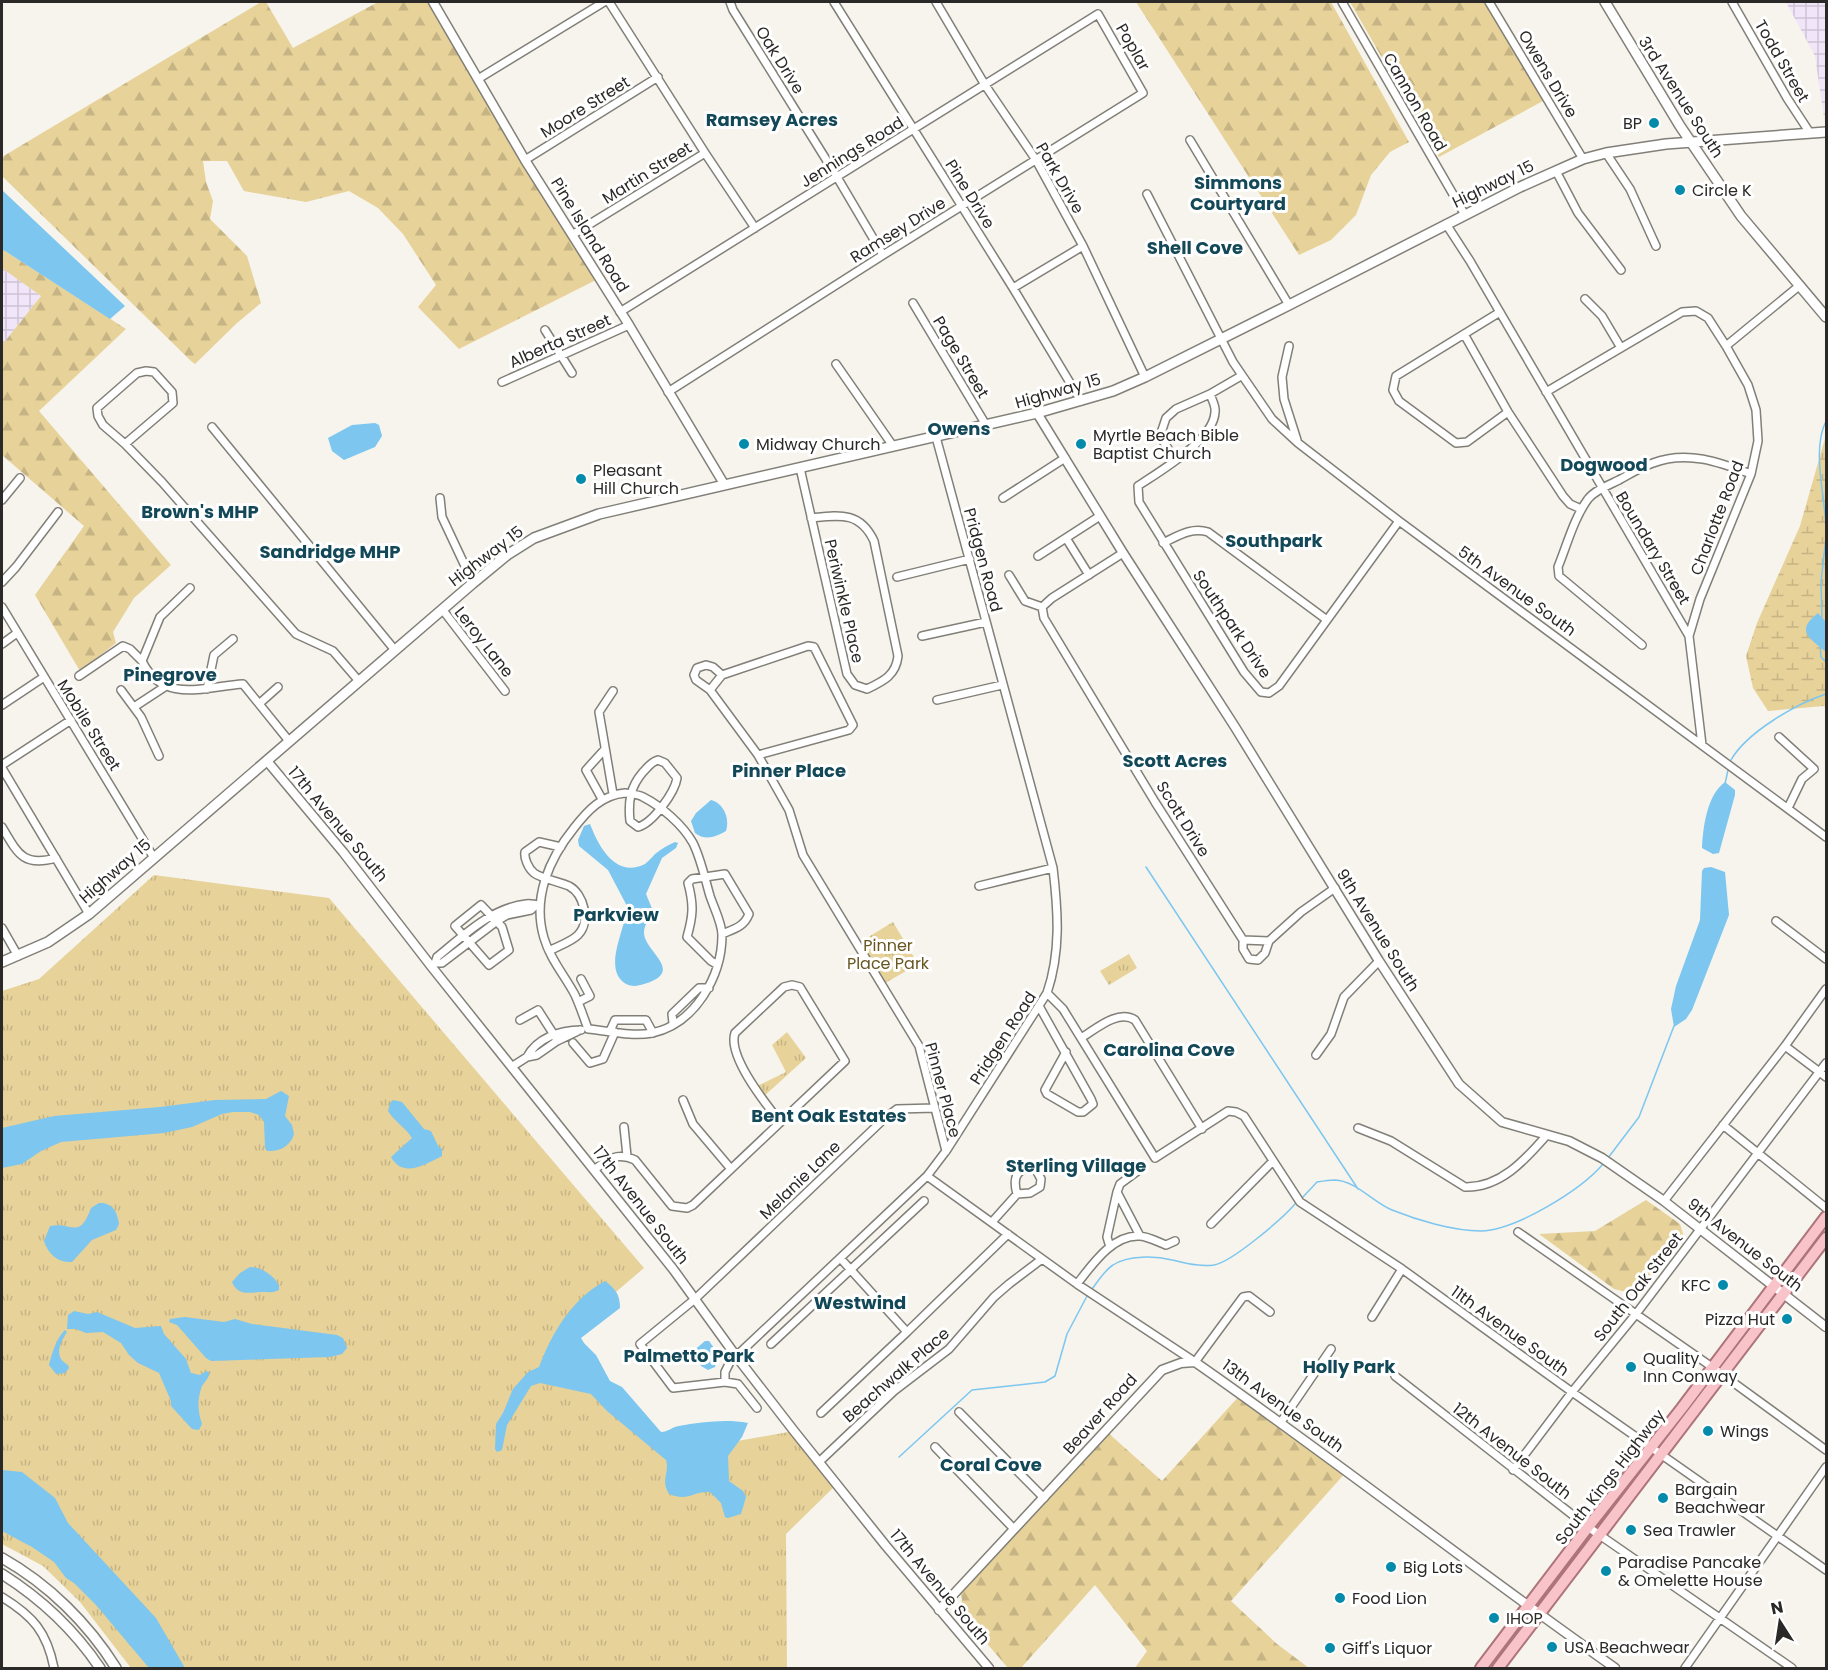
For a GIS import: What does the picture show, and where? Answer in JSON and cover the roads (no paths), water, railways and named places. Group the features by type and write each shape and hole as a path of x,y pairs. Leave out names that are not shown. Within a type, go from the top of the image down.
{"main road":[{"name":"3rd Avenue South","path":"1605,2 1680,126 1741,216 1827,317"},
{"name":"Highway 15","path":"2,962 48,942 89,914 473,583 507,555 550,531 599,514 936,437 1081,401 1145,377 1446,224 1583,159 1606,153 1692,142 1827,132"},
{"name":"South Kings Highway","path":"1481,1668 1827,1217"},
{"name":"South Kings Highway","path":"1498,1668 1827,1238"},
{"path":"2,1558 32,1578 67,1608 98,1643 116,1668"},
{"path":"2,1574 59,1620 100,1668"}],"street":[{"name":"Pine Island Road","path":"433,2 525,160 629,325 724,484"},
{"path":"478,79 604,2"},
{"path":"609,2 755,228"},
{"name":"Oak Drive","path":"730,2 883,255"},
{"name":"Pine Drive","path":"834,2 1081,401"},
{"name":"Park Drive","path":"936,2 985,85 1036,160 1083,246 1145,377"},
{"name":"Cannon Road","path":"1342,2 1465,215"},
{"name":"Owens Drive","path":"1489,2 1583,159"},
{"name":"Todd Street","path":"1732,2 1810,134"},
{"name":"Jennings Road","path":"620,312 1098,14"},
{"name":"Poplar","path":"1098,14 1143,93"},
{"name":"Moore Street","path":"525,160 658,77"},
{"name":"Ramsey Drive","path":"668,392 1143,93"},
{"path":"1190,140 1289,305"},
{"name":"Martin Street","path":"572,235 705,153"},
{"path":"1606,153 1630,189 1656,246"},
{"path":"1556,171 1578,213 1621,270"},
{"name":"5th Avenue South","path":"1147,194 1241,376 1272,419 1298,443 1399,521 1827,837"},
{"name":"Boundary Street","path":"1446,224 1500,312 1689,636 1702,745"},
{"path":"1013,288 1083,246"},
{"path":"1726,346 1799,286"},
{"path":"1585,299 1602,316 1622,348"},
{"name":"Page Street","path":"913,303 986,425"},
{"name":"Charlotte Road","path":"1546,392 1682,312 1696,311 1708,318 1726,346 1748,385 1756,410 1758,441 1751,474 1700,599 1689,636"},
{"path":"1500,312 1396,376 1393,390 1399,401 1456,443 1467,442 1508,412"},
{"name":"Alberta Street","path":"502,382 629,325"},
{"path":"545,330 572,374"},
{"path":"1464,334 1508,412 1563,496 1570,504 1581,509"},
{"path":"1288,346 1282,377 1284,399 1298,443"},
{"path":"836,364 893,446"},
{"path":"125,444 173,403 172,392 154,372 137,373 97,408 98,416 103,424 162,482 296,634 333,651 358,680"},
{"path":"1175,460 1160,436 1166,418 1176,409 1210,394 1241,376"},
{"name":"Southpark Drive","path":"1210,394 1216,409 1211,426 1192,450 1138,486 1137,491 1139,502 1163,543 1244,672 1261,692 1269,693 1279,687 1399,521"},
{"name":"9th Avenue South","path":"1037,413 1123,553 1235,727 1379,962 1459,1084 1502,1122 1569,1141 1602,1158 1664,1201 1827,1327"},
{"path":"212,427 394,649"},
{"name":"Pridgen Road","path":"736,1356 927,1176 946,1151 1047,993 1055,967 1058,909 1053,868 936,437"},
{"path":"1642,645 1560,576 1558,567 1581,509 1590,496 1602,489 1652,463 1675,457 1692,457 1721,463 1751,474"},
{"path":"1003,498 1065,458"},
{"name":"Periwinkle Place","path":"800,468 811,518 847,674 855,685 867,689 880,683 897,667 898,656 874,541 864,525 845,516 811,518"},
{"path":"2,500 20,478"},
{"path":"440,498 442,517 473,583"},
{"path":"2,582 58,512"},
{"path":"1038,556 1100,516"},
{"path":"1163,543 1198,529 1208,532 1327,620"},
{"path":"1066,538 1089,574"},
{"path":"1009,575 1025,601 1042,607 1052,598 1123,553"},
{"path":"897,577 970,559"},
{"path":"142,661 160,617 190,588"},
{"name":"Mobile Street","path":"2,607 154,858"},
{"name":"Scott Drive","path":"1042,607 1044,618 1143,782 1244,940 1243,949 1249,959 1258,960 1265,952 1269,941"},
{"name":"Leroy Lane","path":"442,609 505,691"},
{"path":"922,636 986,622"},
{"path":"2,644 17,633"},
{"path":"207,689 214,655 234,639"},
{"path":"79,676 123,646 130,649 153,677 166,686 183,690 243,684 290,741"},
{"path":"722,675 713,667 706,665 697,668 694,675 696,680 710,690 722,675 808,646 814,647 853,725 849,730 758,755"},
{"path":"2,705 44,677"},
{"path":"937,700 1002,685"},
{"path":"134,707 166,686"},
{"path":"260,703 278,687"},
{"path":"121,690 141,717 159,756"},
{"name":"Pinner Place","path":"710,690 758,755 789,810 802,855 919,1046 946,1151"},
{"path":"613,691 599,712 613,794"},
{"path":"71,720 2,767 89,914"},
{"path":"1779,737 1814,769 1802,779 1788,808"},
{"path":"602,800 586,770 605,749"},
{"path":"658,760 665,763 677,778 676,786 660,809 643,826 638,827 630,821 630,794 636,780 652,762 658,760"},
{"name":"17th Avenue South","path":"267,761 433,964 695,1299 736,1356 819,1462 989,1668"},
{"path":"513,1066 527,1057 532,1048 571,1030 653,1033 673,1023 699,1003 709,988 722,934 705,878 693,844 681,828 642,796 613,794 586,812 561,847 545,877 538,905 549,951 578,1002 588,1029"},
{"path":"2,827 21,856 41,863 56,858"},
{"path":"549,951 580,934 585,921 584,908 579,896 571,887 534,873 524,858 525,852 538,842 561,847"},
{"path":"979,886 1053,868"},
{"path":"716,964 687,937 693,917 688,883 692,879 725,874 749,915 740,927 722,934"},
{"path":"1244,940 1269,941 1301,912 1335,888"},
{"path":"494,918 436,957 433,964 442,963 469,944 505,908 529,903 538,905"},
{"path":"481,905 502,927 509,950 489,964 463,937 454,926 481,905"},
{"path":"1776,921 1827,958"},
{"path":"2,928 18,956"},
{"path":"1316,1055 1331,1034 1344,997 1379,962"},
{"path":"578,1002 590,996 581,979"},
{"path":"594,1170 608,1159 618,1155 627,1156 635,1160 672,1206 687,1208 693,1205 845,1061 800,987 792,981 735,1033 733,1039 754,1091 780,1122"},
{"path":"673,1023 672,1014 699,988 709,988"},
{"path":"1664,1201 1827,990"},
{"path":"1047,993 1064,1009 1155,1158 1202,1129 1135,1020 1128,1016 1118,1016 1082,1038"},
{"path":"1039,1006 1066,1052 1091,1099 1093,1104 1083,1112 1078,1112 1047,1094 1045,1090 1066,1052"},
{"path":"520,1020 538,1010 555,1038"},
{"path":"573,1043 590,1062 603,1059 615,1020 646,1020 653,1033"},
{"path":"1785,1046 1827,1077"},
{"name":"South Oak Street","path":"1513,1470 1572,1392 1636,1314 1827,1063"},
{"path":"683,1100 693,1124 731,1169"},
{"name":"Melanie Lane","path":"725,1382 673,1389 640,1344 695,1299 885,1118 897,1109 935,1108"},
{"name":"11th Avenue South","path":"1202,1129 1228,1112 1236,1112 1244,1116 1300,1202 1402,1269 1572,1392 1827,1570"},
{"path":"1723,1125 1827,1208"},
{"path":"624,1127 627,1156"},
{"path":"1358,1128 1391,1141 1465,1187 1478,1187 1522,1164 1546,1136"},
{"path":"1211,1224 1273,1161"},
{"path":"992,1222 1017,1194 1030,1193 1040,1187 1041,1179 1036,1170 1030,1167 1019,1171 1014,1184 1017,1194"},
{"path":"1110,1247 1107,1237 1120,1184 1139,1170"},
{"name":"13th Avenue South","path":"927,1176 1077,1284 1281,1422 1540,1616 1615,1668"},
{"path":"1117,1192 1140,1236"},
{"path":"771,1344 924,1201"},
{"path":"1518,1233 1712,1367 1827,1450"},
{"path":"821,1413 1008,1234"},
{"path":"1077,1284 1096,1259 1110,1247 1126,1238 1140,1236 1166,1245 1175,1241"},
{"path":"841,1258 908,1332"},
{"name":"Beachwalk Place","path":"819,1462 894,1391 950,1349 994,1298 1042,1259"},
{"path":"1372,1317 1402,1269"},
{"path":"1195,1362 1243,1297 1249,1296 1270,1312"},
{"path":"1281,1422 1331,1349"},
{"path":"736,1356 725,1372 725,1382 738,1383 756,1408"},
{"name":"Beaver Road","path":"939,1610 1162,1370 1182,1363 1195,1362"},
{"name":"12th Avenue South","path":"1395,1376 1600,1536 1792,1668"},
{"path":"959,1412 1044,1498"},
{"path":"935,1447 1014,1529"},
{"path":"1685,1668 1827,1467"},
{"path":"2,1597 32,1618 43,1632 52,1654 54,1668"}],"water":[{"path":"2,190 125,306 110,319 2,249"},
{"path":"375,423 379,425 382,436 375,447 344,460 332,451 328,438 352,425"},
{"path":"1818,613 1826,622 1826,652 1810,638 1806,630 1811,619"},
{"path":"1725,782 1735,790 1735,795 1719,853 1713,854 1702,848 1705,821 1714,795"},
{"path":"711,800 719,804 725,812 726,831 714,836 703,837 695,833 691,821 696,813"},
{"path":"590,824 609,858 625,867 645,864 662,849 675,842 678,843 676,848 662,858 646,894 653,911 644,929 645,939 663,967 662,973 656,979 644,984 630,986 619,977 615,958 627,906 608,870 579,846 578,840 584,826"},
{"path":"1711,867 1725,872 1729,915 1692,1010 1686,1019 1674,1027 1671,1009 1676,986 1700,920 1702,871 1704,868"},
{"path":"281,1091 289,1096 285,1116 292,1125 294,1134 287,1145 276,1150 267,1151 265,1148 264,1122 259,1115 250,1112 233,1112 222,1114 192,1127 164,1133 61,1142 41,1151 22,1164 2,1168 2,1128 54,1116 215,1100 266,1099"},
{"path":"393,1100 402,1102 424,1129 431,1131 438,1146 442,1149 442,1156 415,1168 396,1164 391,1157 412,1138 388,1111"},
{"path":"99,1203 111,1206 117,1215 119,1224 116,1230 92,1240 72,1262 54,1257 44,1241 50,1226 79,1227 87,1218 91,1208"},
{"path":"250,1267 258,1268 270,1275 279,1285 279,1290 250,1293 238,1290 232,1282"},
{"path":"605,1281 617,1293 620,1308 581,1338 596,1355 610,1381 622,1387 661,1432 705,1422 748,1423 742,1437 728,1456 729,1481 743,1491 746,1497 741,1514 725,1517 721,1503 710,1492 686,1497 669,1494 665,1484 666,1460 607,1411 591,1394 540,1383 531,1386 507,1425 502,1450 497,1452 495,1449 496,1424 513,1389 528,1372 539,1367 550,1341 573,1306"},
{"path":"74,1311 88,1314 97,1312 135,1328 161,1326 164,1334 186,1359 191,1373 200,1375 206,1371 209,1372 199,1398 202,1424 199,1430 192,1429 171,1406 159,1373 138,1363 121,1343 103,1332 86,1333 76,1329 67,1329 68,1315"},
{"path":"185,1317 224,1322 235,1319 252,1324 337,1335 343,1338 347,1348 342,1354 330,1357 211,1361 177,1325 169,1322 170,1319"},
{"path":"65,1330 67,1332 60,1345 59,1354 69,1368 65,1373 56,1374 49,1365 57,1342"},
{"path":"705,1341 709,1341 719,1355 715,1367 708,1370 701,1366 692,1352"},
{"path":"2,1470 22,1472 55,1498 68,1523 156,1618 185,1668 149,1668 96,1605 66,1578 54,1562 2,1531"}],"waterway":[{"path":"1826,421 1822,433 1819,460 1826,531"},
{"path":"1822,617 1821,582 1826,537"},
{"path":"1820,645 1821,657 1826,662"},
{"path":"1731,760 1748,739 1760,729 1787,712 1826,694"},
{"path":"1725,784 1728,770"},
{"path":"1146,867 1358,1189"},
{"path":"1608,1158 1639,1117 1674,1026"},
{"path":"1303,1197 1317,1182 1343,1181 1402,1214 1447,1227 1481,1231 1512,1224 1547,1207 1580,1185 1603,1164"},
{"path":"1092,1289 1110,1267 1126,1259 1158,1258 1203,1265 1222,1262 1256,1239 1295,1204"},
{"path":"899,1457 972,1390 1045,1382 1055,1376 1067,1334 1087,1296"}],"place":[{"name":"BP","path":"1654,123"},
{"name":"Circle K","path":"1680,190"},
{"name":"Midway Church","path":"744,444"},
{"name":"Myrtle Beach Bible Baptist Church","path":"1081,444"},
{"name":"Pleasant Hill Church","path":"581,479"},
{"name":"KFC","path":"1723,1285"},
{"name":"Pizza Hut","path":"1787,1319"},
{"name":"Quality Inn Conway","path":"1631,1367"},
{"name":"Wings","path":"1708,1431"},
{"name":"Bargain Beachwear","path":"1663,1498"},
{"name":"Sea Trawler","path":"1631,1530"},
{"name":"Big Lots","path":"1391,1567"},
{"name":"Paradise Pancake & Omelette House","path":"1606,1571"},
{"name":"Food Lion","path":"1340,1598"},
{"name":"IHOP","path":"1494,1618"},
{"name":"USA Beachwear","path":"1552,1647"},
{"name":"Giff's Liquor","path":"1330,1648"}],"district":[{"name":"Ramsey Acres","path":"772,119"},
{"name":"Simmons Courtyard","path":"1238,192"},
{"name":"Shell Cove","path":"1195,247"},
{"name":"Owens","path":"959,428"},
{"name":"Dogwood","path":"1604,464"},
{"name":"Brown's MHP","path":"200,511"},
{"name":"Southpark","path":"1274,540"},
{"name":"Sandridge MHP","path":"330,551"},
{"name":"Pinegrove","path":"170,674"},
{"name":"Scott Acres","path":"1175,760"},
{"name":"Pinner Place","path":"789,770"},
{"name":"Parkview","path":"616,914"},
{"name":"Carolina Cove","path":"1169,1049"},
{"name":"Bent Oak Estates","path":"829,1115"},
{"name":"Sterling Village","path":"1076,1165"},
{"name":"Westwind","path":"860,1302"},
{"name":"Palmetto Park","path":"689,1355"},
{"name":"Holly Park","path":"1349,1366"},
{"name":"Coral Cove","path":"991,1464"}],"park label":[{"name":"Pinner Place Park","path":"888,954"}]}
